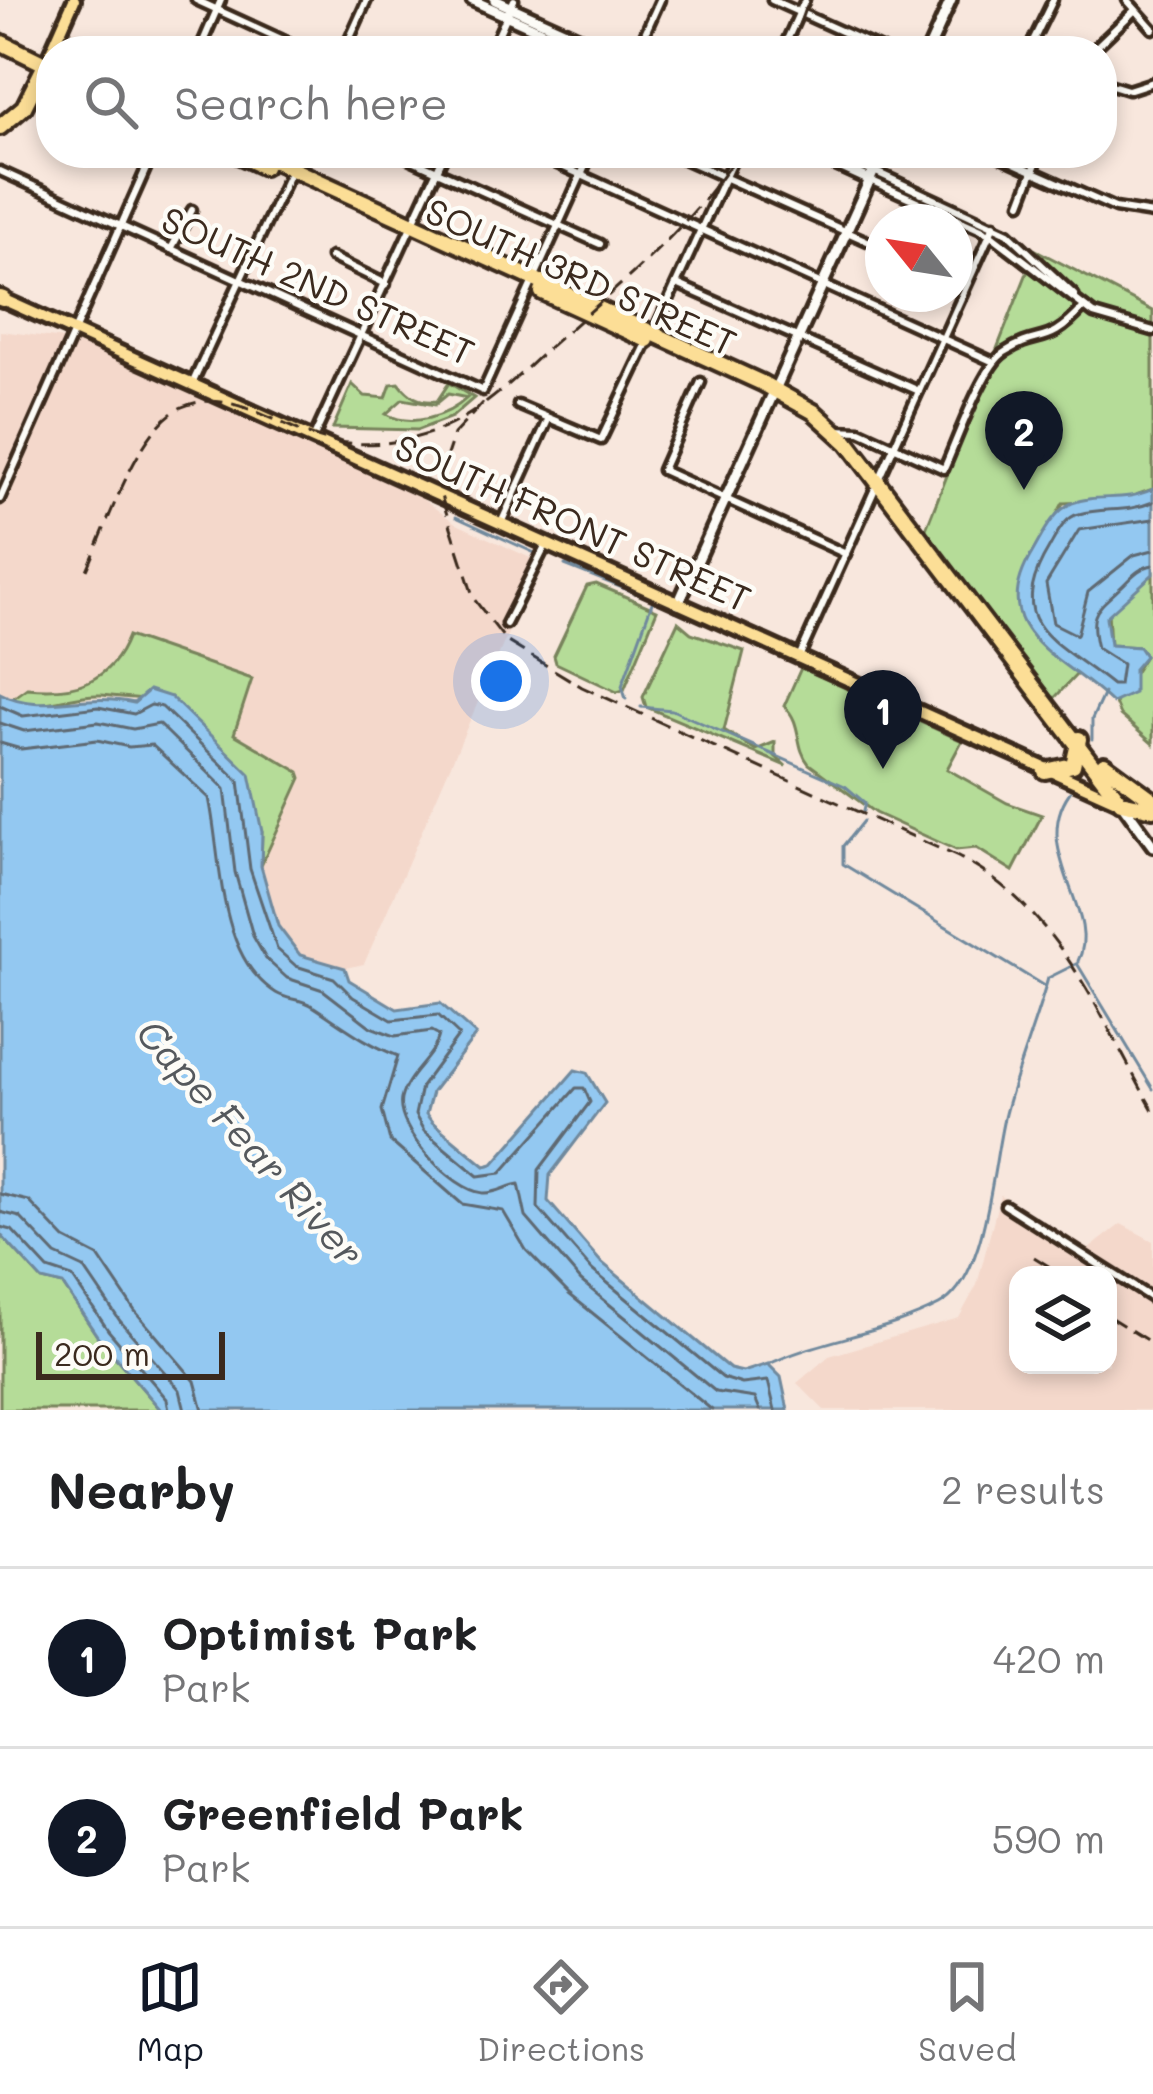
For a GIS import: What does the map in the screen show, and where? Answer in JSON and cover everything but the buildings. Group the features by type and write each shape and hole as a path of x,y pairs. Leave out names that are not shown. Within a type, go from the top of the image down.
{"highway":[{"path":"0,42 36,59"},
{"path":"0,127 24,107 36,87"},
{"name":"SOUTH 3RD STREET","path":"276,168 773,393 836,430"},
{"name":"SOUTH 3RD STREET","path":"282,168 290,173"},
{"path":"836,430 1078,739 1121,802 1153,805"},
{"path":"1045,771 1072,765 1078,739"},
{"path":"1078,739 1153,805"}],"main road":[{"path":"60,36 74,0"},
{"name":"SOUTH FRONT STREET","path":"1,298 1121,802"}],"street":[{"path":"196,0 275,36"},
{"path":"206,36 221,0"},
{"path":"351,36 367,0"},
{"path":"472,0 510,8 574,36"},
{"path":"495,0 559,36"},
{"path":"644,36 660,0"},
{"path":"772,0 852,36"},
{"path":"789,36 805,0"},
{"path":"935,36 951,0"},
{"path":"1035,36 1053,0"},
{"path":"1127,0 1153,29"},
{"path":"498,36 510,8"},
{"path":"1108,36 1135,10"},
{"path":"1117,87 1128,90 1153,82"},
{"path":"0,499 146,168"},
{"path":"193,382 292,168"},
{"path":"430,168 601,244"},
{"path":"313,439 438,168"},
{"path":"566,168 994,362 1018,346 1046,340 1084,307"},
{"path":"532,283 584,168"},
{"path":"703,168 865,240"},
{"path":"518,405 601,440 729,168"},
{"path":"851,168 992,230 1084,307 1119,326 1153,331"},
{"path":"859,168 872,176"},
{"path":"678,604 875,168"},
{"path":"1026,168 1115,208 1153,214"},
{"path":"1021,203 1036,168"},
{"name":"SOUTH 2ND STREET","path":"0,171 483,391 532,283"},
{"path":"171,250 192,210"},
{"path":"973,273 992,230"},
{"path":"331,257 386,284"},
{"path":"677,284 919,391"},
{"path":"799,658 954,312"},
{"name":"SOUTH 3RD STREET","path":"836,430 860,431 944,469 994,362"},
{"path":"701,382 662,470 846,554"},
{"path":"501,524 548,420"},
{"path":"506,624 546,544"},
{"path":"1121,802 1153,846"},
{"path":"1005,1205 1153,1299"}],"shaded area":[{"path":"0,331 80,341 418,496 457,524 539,562 364,964 345,968 300,955 278,926 261,866 293,798 299,772 233,734 251,679 128,636 121,655 94,683 63,692 27,688 12,699 0,693"},
{"path":"1000,1195 1089,1249 1121,1224 1153,1241 1153,1410 824,1410 797,1383 829,1356 959,1318 977,1285"}],"green space":[{"path":"1036,250 1153,311 1153,489 1119,501 1063,503 1037,552 1099,668 1077,674 1045,708 920,544"},
{"path":"399,383 425,401 437,401 449,383 474,398 452,417 418,430 333,428 352,384 365,396 386,398 391,384","holes":["448,394 467,398 428,418 406,420 386,414 403,399 435,405"]},
{"path":"1153,574 1153,744 1120,715 1115,703 1145,656 1139,647 1110,645 1108,611"},
{"path":"596,584 657,610 624,690 617,692 556,663 554,656 587,586"},
{"path":"678,622 691,633 744,651 724,730 756,750 775,742 775,756 786,766 646,707 643,697"},
{"path":"128,636 252,679 234,734 299,772 301,778 261,866 262,832 171,697 90,695 34,704 12,699 27,688 60,689 88,682 111,665"},
{"path":"801,668 962,741 947,769 1007,803 1042,815 1013,871 976,848 956,850 875,813 809,764 794,720 784,706"},
{"path":"0,1234 42,1280 63,1285 98,1337 161,1410 0,1410"}],"water":[{"path":"1153,489 1153,574 1106,617 1110,645 1139,647 1145,656 1134,669 1134,693 1112,703 1036,641 1017,604 1019,581 1044,532 1065,507"},
{"name":"Cape Fear River","path":"149,690 171,697 250,774 262,832 261,866 278,926 300,955 345,968 349,980 397,1009 440,1003 476,1035 432,1092 426,1114 432,1122 485,1166 493,1164 575,1070 587,1073 605,1103 550,1175 548,1201 600,1261 730,1369 743,1372 768,1364 781,1377 788,1410 161,1410 98,1337 63,1285 42,1280 0,1234 0,693 31,702 97,699 134,703"}],"waterway":[{"path":"456,517 537,554"},
{"path":"565,565 653,600 622,686 626,699"},
{"path":"1092,739 1092,719 1104,693"},
{"path":"641,707 672,710 845,786 865,803 863,811"},
{"path":"1070,792 1059,814 1057,836 1081,922 1078,961"},
{"path":"863,821 843,846 843,864 1044,986"},
{"path":"765,1366 918,1315 956,1291 978,1245 1006,1110 1048,978 1078,963"},
{"path":"1078,965 1153,1089"}],"railway":[{"path":"795,36 808,0"},
{"path":"87,570 138,456 166,418 182,407 222,402 319,438 366,444 393,442 446,427 503,389 629,277 676,231 727,168"},
{"path":"483,403 454,434 442,470 441,496 474,599 506,641 582,687 958,857 994,879 1024,906 1074,968 1153,1110"},
{"path":"1034,1257 1048,1266"},
{"path":"1117,1322 1153,1344"}],"place":[{"name":"Greenfield Park","path":"1024,490"},
{"name":"Optimist Park","path":"883,769"}]}
